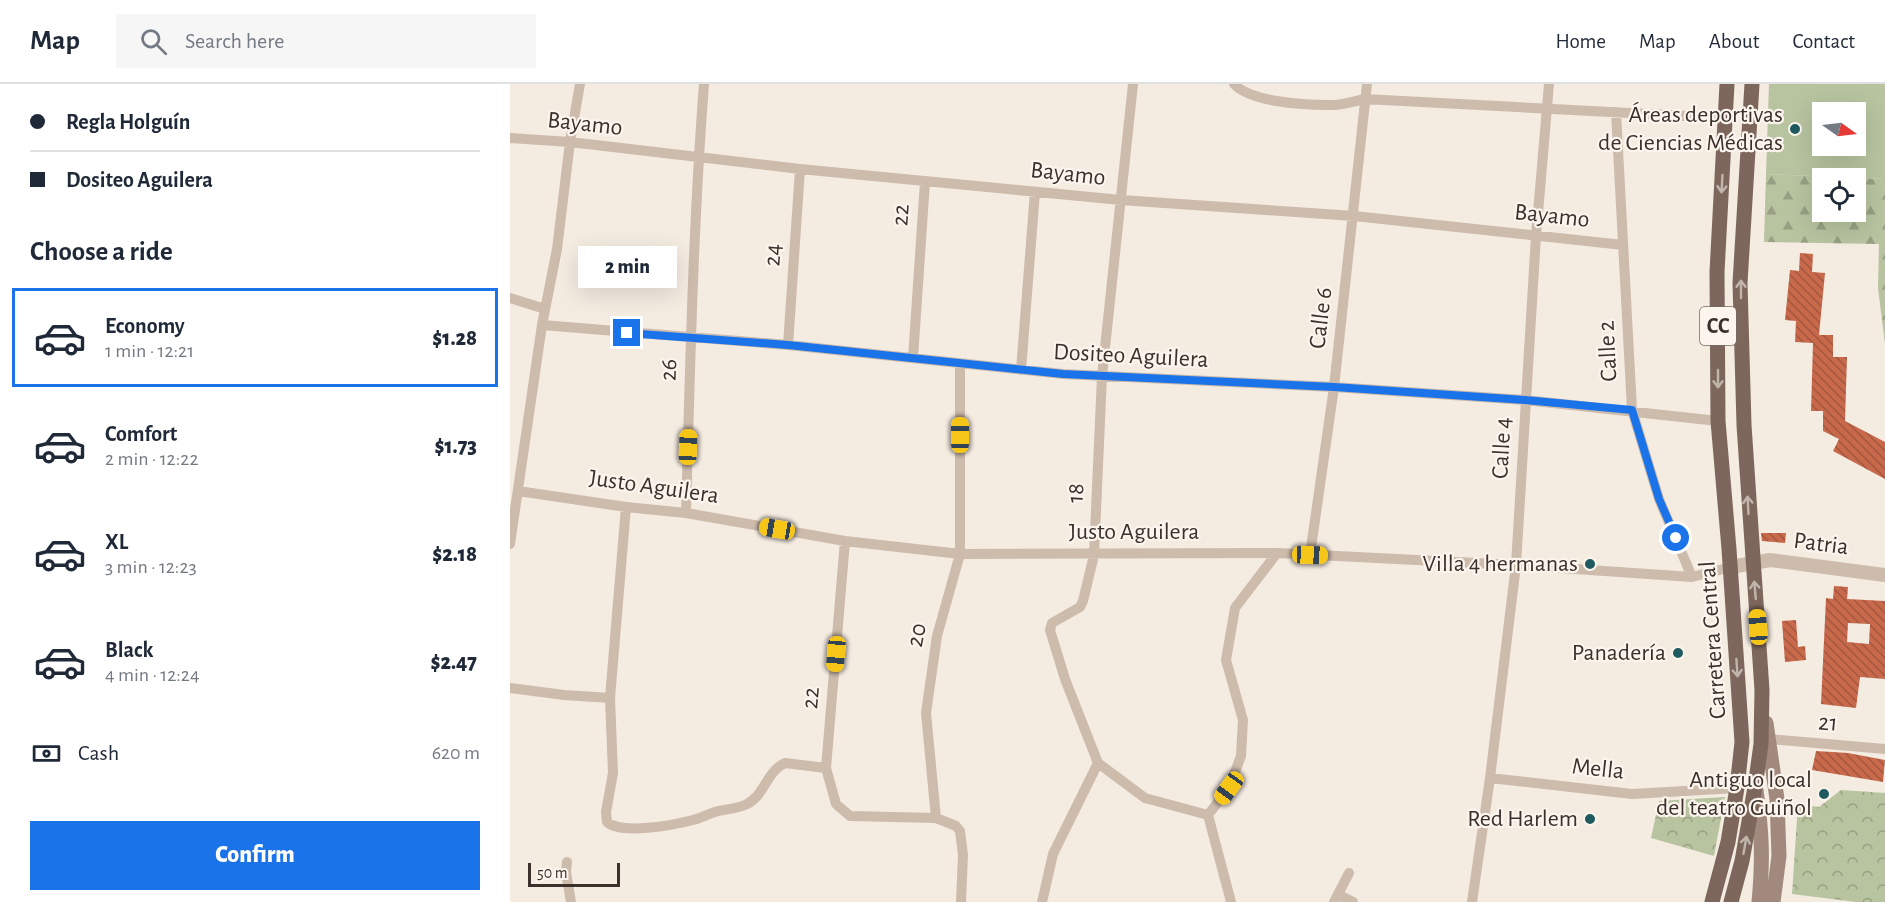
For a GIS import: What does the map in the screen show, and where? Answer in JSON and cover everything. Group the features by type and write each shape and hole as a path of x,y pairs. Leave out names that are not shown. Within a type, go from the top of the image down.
{"main road":[{"name":"Carretera Central","path":"1712,902 1728,842 1742,742 1731,567 1718,421 1717,272 1727,84"},
{"name":"Carretera Central","path":"1731,902 1742,861 1761,744 1762,690 1744,425 1740,283 1752,84"},
{"path":"1762,690 1777,799 1779,856 1773,902"},
{"path":"1742,742 1755,787 1763,845 1759,902"}],"street":[{"path":"510,544 542,325 557,249 579,89 590,84"},
{"name":"26","path":"686,513 691,338 704,84"},
{"name":"18","path":"1098,763 1065,679 1050,630 1052,622 1080,607 1094,555 1102,376 1133,84"},
{"path":"1234,84 1239,91 1266,99 1330,105 1365,99 1725,118"},
{"name":"Calle 6","path":"1310,555 1334,387 1367,84"},
{"name":"Calle 4","path":"1472,902 1516,565 1536,236 1549,84"},
{"name":"Calle 2","path":"1616,112 1632,410 1659,499 1692,577"},
{"name":"Bayamo","path":"510,138 570,142 925,182 1121,200 1354,216 1623,245"},
{"name":"24","path":"788,345 800,169"},
{"name":"22","path":"913,358 925,182"},
{"path":"1021,370 1035,192"},
{"path":"510,298 545,309"},
{"name":"Dositeo Aguilera","path":"542,325 788,345 1021,370 1525,400 1718,421"},
{"name":"20","path":"936,818 926,713 937,636 960,554 960,363"},
{"name":"Justo Aguilera","path":"518,490 626,507 686,513 845,541 960,554 1277,553 1516,565 1692,577 1752,563"},
{"path":"626,507 610,698 613,773 606,812 607,822 612,826 627,830 696,820 713,812 747,804 756,797 770,775 785,763 826,768"},
{"name":"22","path":"845,541 826,768 836,804 850,816 936,818"},
{"path":"1208,814 1229,788 1241,756 1243,720 1226,660 1235,608 1277,553"},
{"name":"Patria","path":"1752,563 1770,560 1885,575"},
{"path":"510,688 610,698"},
{"name":"21","path":"1768,739 1885,749"},
{"path":"1042,902 1053,854 1098,763 1144,798 1208,814"},
{"name":"Mella","path":"1490,778 1632,794 1737,788"},
{"path":"1208,814 1231,902"},
{"path":"936,818 956,826 960,831 963,855 961,902"},
{"path":"567,862 566,872 571,902"},
{"path":"1349,873 1336,898 1353,902"}],"green space":[{"name":"Áreas deportivas de Ciencias Médicas","path":"1769,84 1885,84 1885,179 1866,178 1866,168 1812,168 1812,176 1766,174"},
{"path":"1766,174 1812,176 1812,222 1866,222 1866,178 1885,179 1885,344 1878,288 1879,244 1764,242"},
{"path":"1841,790 1885,793 1885,902 1856,902 1792,894 1798,804 1819,807"},
{"path":"1725,797 1714,856 1651,838 1659,801"}],"building":[{"path":"1800,253 1813,254 1812,272 1825,273 1819,335 1833,335 1833,357 1847,357 1845,421 1885,442 1885,479 1833,451 1839,439 1823,431 1823,411 1811,411 1813,343 1795,342 1796,321 1785,320 1790,270 1799,271"},
{"path":"1761,533 1786,533 1785,543 1762,541"},
{"path":"1834,586 1848,587 1847,599 1885,601 1885,679 1860,677 1856,708 1821,704 1826,598 1833,599","holes":["1848,623 1870,624 1869,644 1847,642"]},
{"path":"1796,620 1798,647 1805,646 1806,660 1785,662 1782,621"},
{"path":"1816,751 1848,753 1885,760 1883,782 1812,770"}],"place":[{"name":"Áreas deportivas de Ciencias Médicas","path":"1795,129"},
{"name":"Villa 4 hermanas","path":"1590,564"},
{"name":"Panadería","path":"1678,653"},
{"name":"Antiguo local del teatro Guiñol","path":"1824,794"},
{"name":"Red Harlem","path":"1590,819"}],"route":[{"path":"627,333 788,345 1063,374 1334,387 1632,410 1659,499 1676,538"}]}
